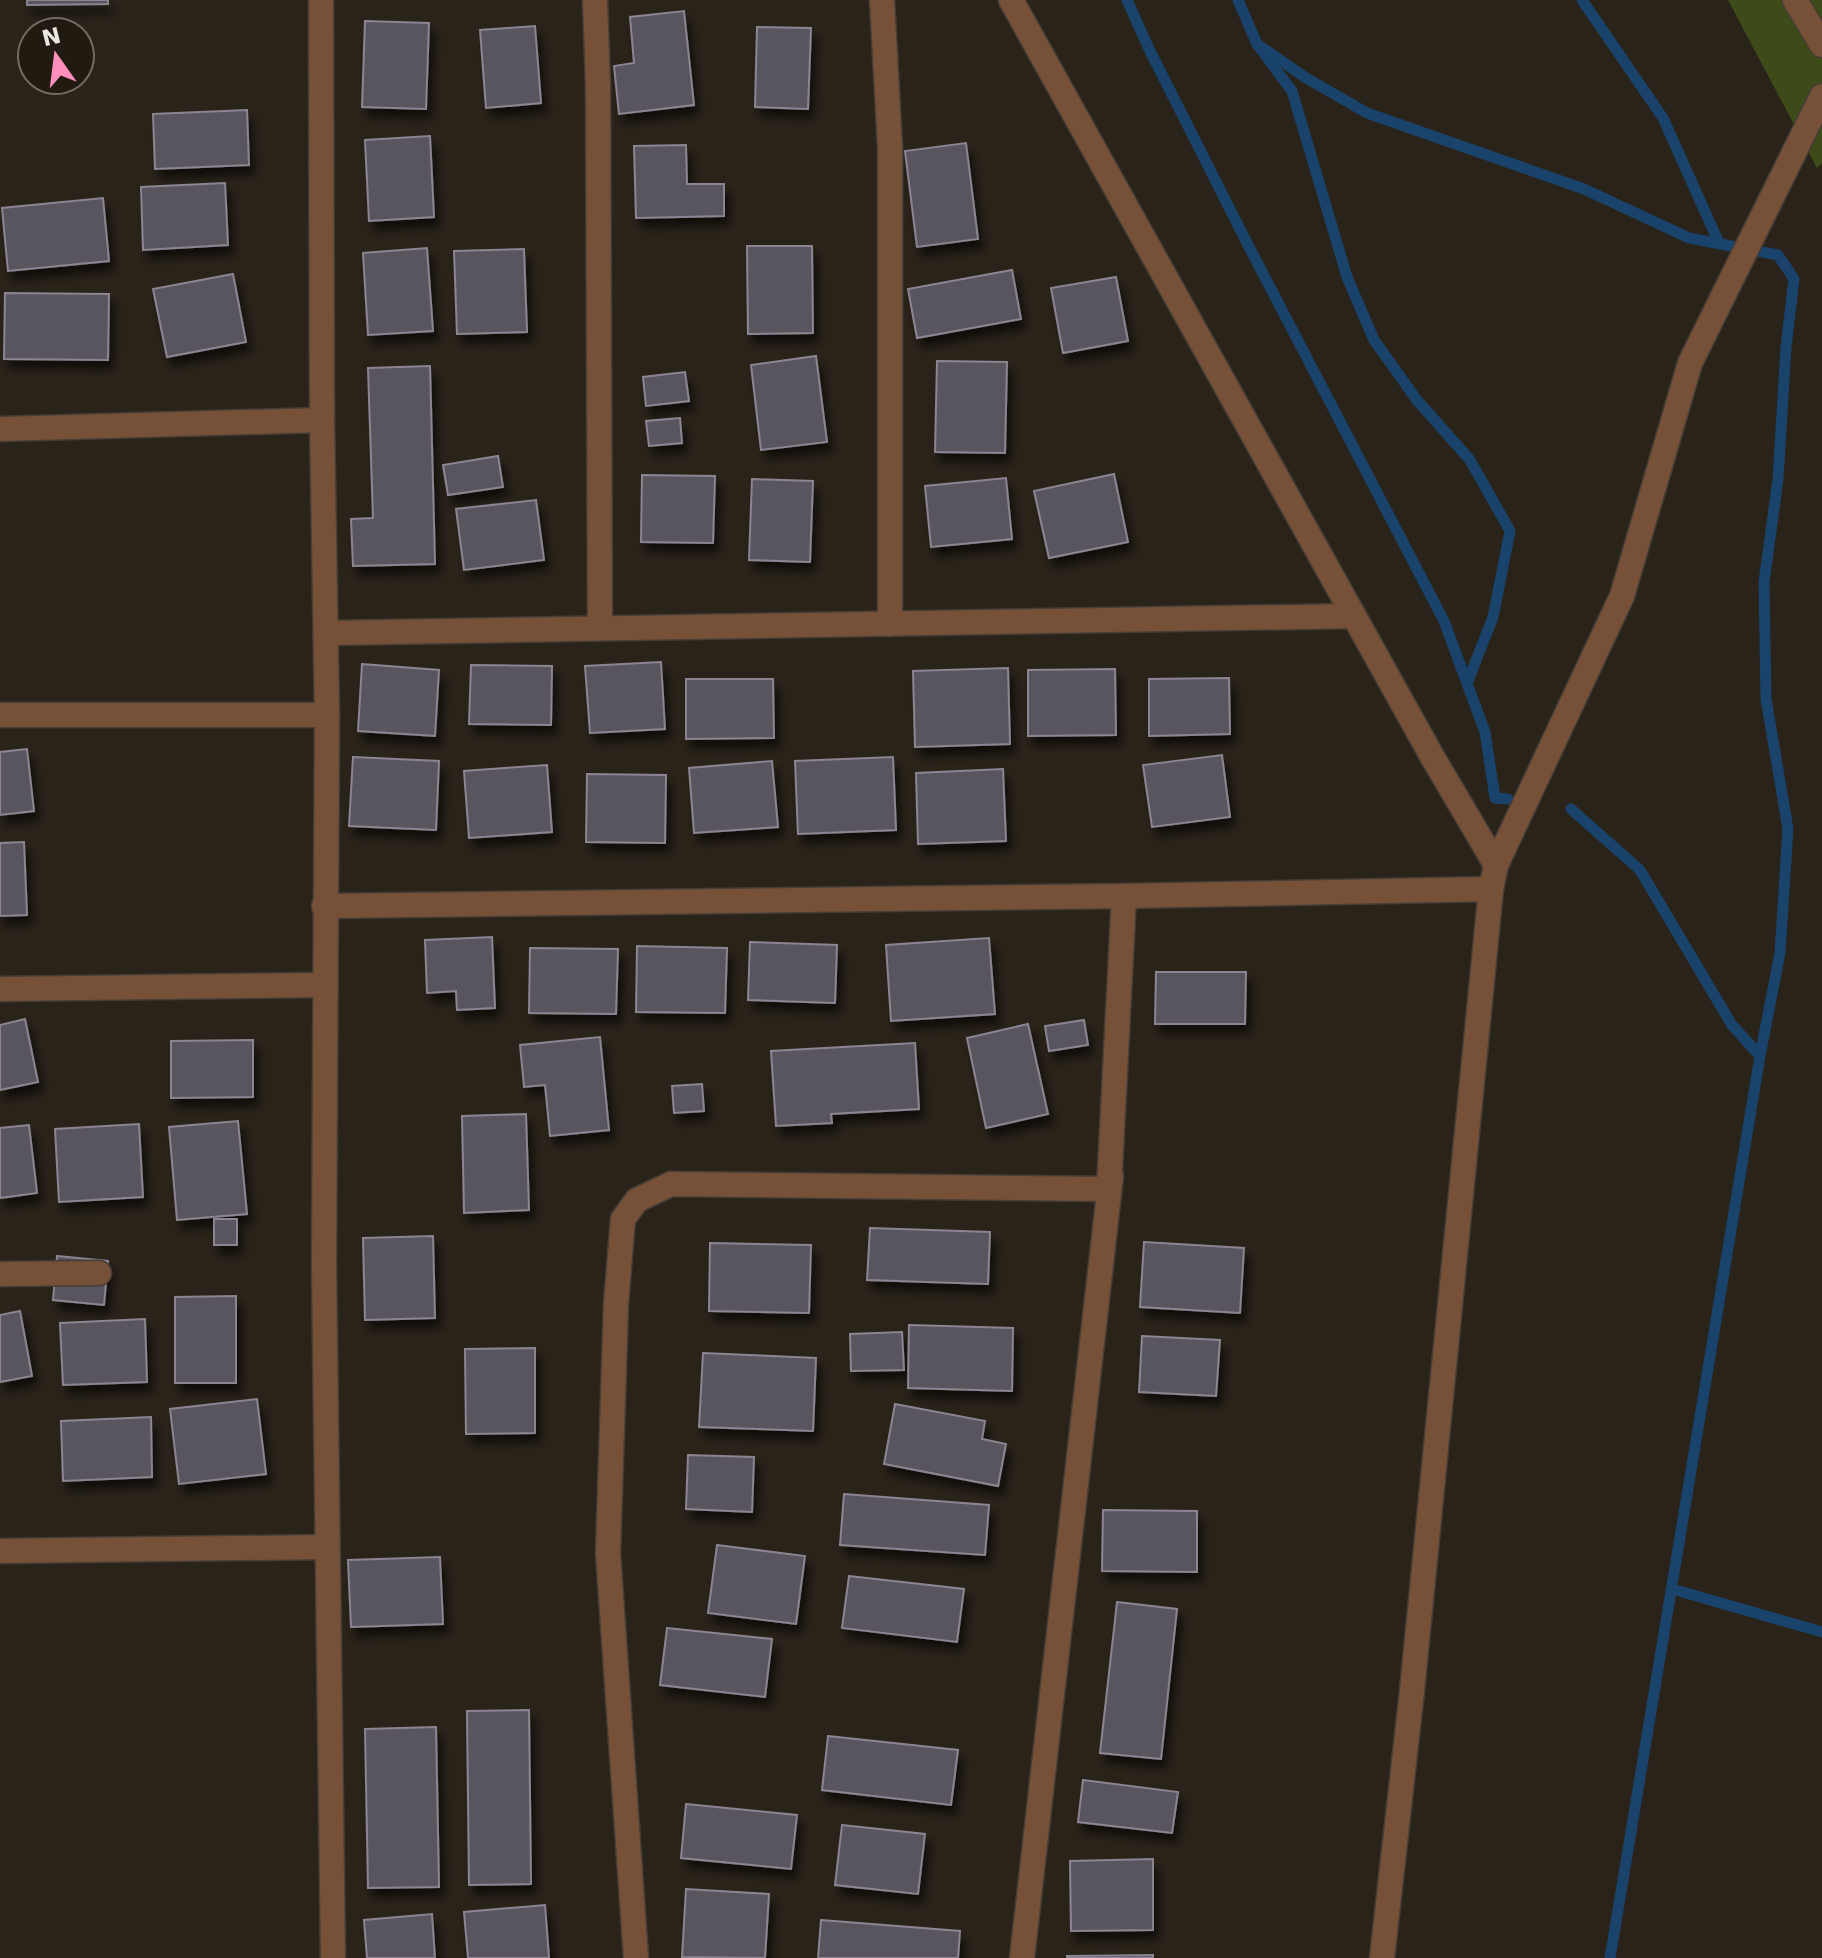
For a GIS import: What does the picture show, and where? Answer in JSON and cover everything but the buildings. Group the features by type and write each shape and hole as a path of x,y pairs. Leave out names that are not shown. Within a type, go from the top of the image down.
{"street":[{"path":"321,0 322,420 327,715 324,906 326,1547 333,1958"},
{"path":"595,0 600,628"},
{"path":"882,0 890,147 890,624"},
{"path":"1011,0 1354,616 1493,877"},
{"path":"1795,0 1822,45"},
{"path":"1382,1958 1493,877 1622,596 1690,363 1822,96"},
{"path":"0,429 322,420"},
{"path":"326,633 1354,616"},
{"path":"0,715 327,715"},
{"path":"324,906 1134,896 1493,877"},
{"path":"1022,1958 1109,1189 1134,896"},
{"path":"0,989 324,985"},
{"path":"636,1958 608,1553 616,1304 623,1219 637,1200 671,1184 1109,1189"},
{"path":"0,1274 99,1273"},
{"path":"0,1551 326,1547"}],"green space":[{"path":"1728,0 1822,0 1822,163 1817,168"}],"waterway":[{"path":"1127,0 1247,243 1444,621 1485,732 1495,798 1508,799"},
{"path":"1238,0 1257,44 1292,91 1347,277 1374,340 1416,399 1470,460 1510,531 1493,617 1468,681"},
{"path":"1582,0 1663,118 1719,243"},
{"path":"1257,44 1306,78 1367,113 1584,189 1689,238 1778,255 1794,279 1786,347 1778,479 1764,582 1766,699 1788,829 1780,953 1760,1056 1610,1958"},
{"path":"1571,809 1640,870 1732,1025 1760,1056"},
{"path":"1672,1589 1822,1632"}]}
